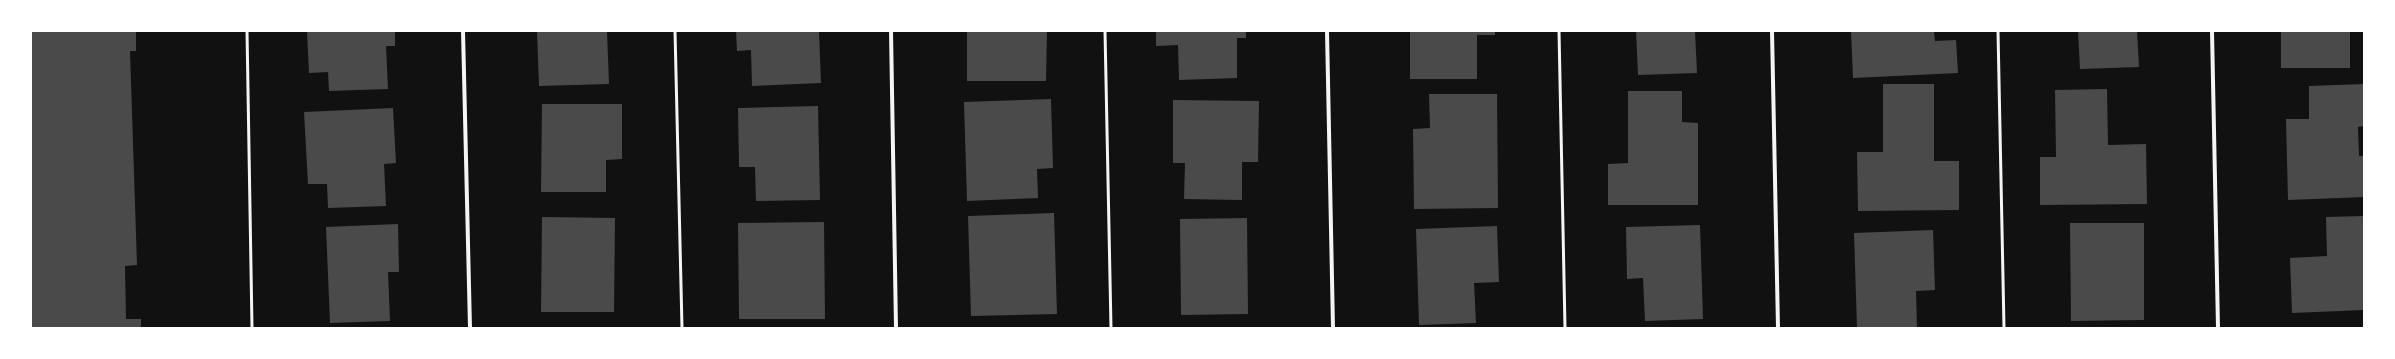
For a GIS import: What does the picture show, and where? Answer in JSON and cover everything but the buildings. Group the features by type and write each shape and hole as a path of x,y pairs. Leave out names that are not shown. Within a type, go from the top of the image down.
{"street":[{"path":"463,31 470,328"},
{"path":"891,31 896,328"},
{"path":"1326,31 1333,328"},
{"path":"1772,31 1778,328"},
{"path":"2212,31 2218,328"}],"lane":[{"path":"246,31 252,328"},
{"path":"675,31 682,328"},
{"path":"1105,31 1111,328"},
{"path":"1559,31 1565,328"},
{"path":"1998,31 2004,328"}]}
